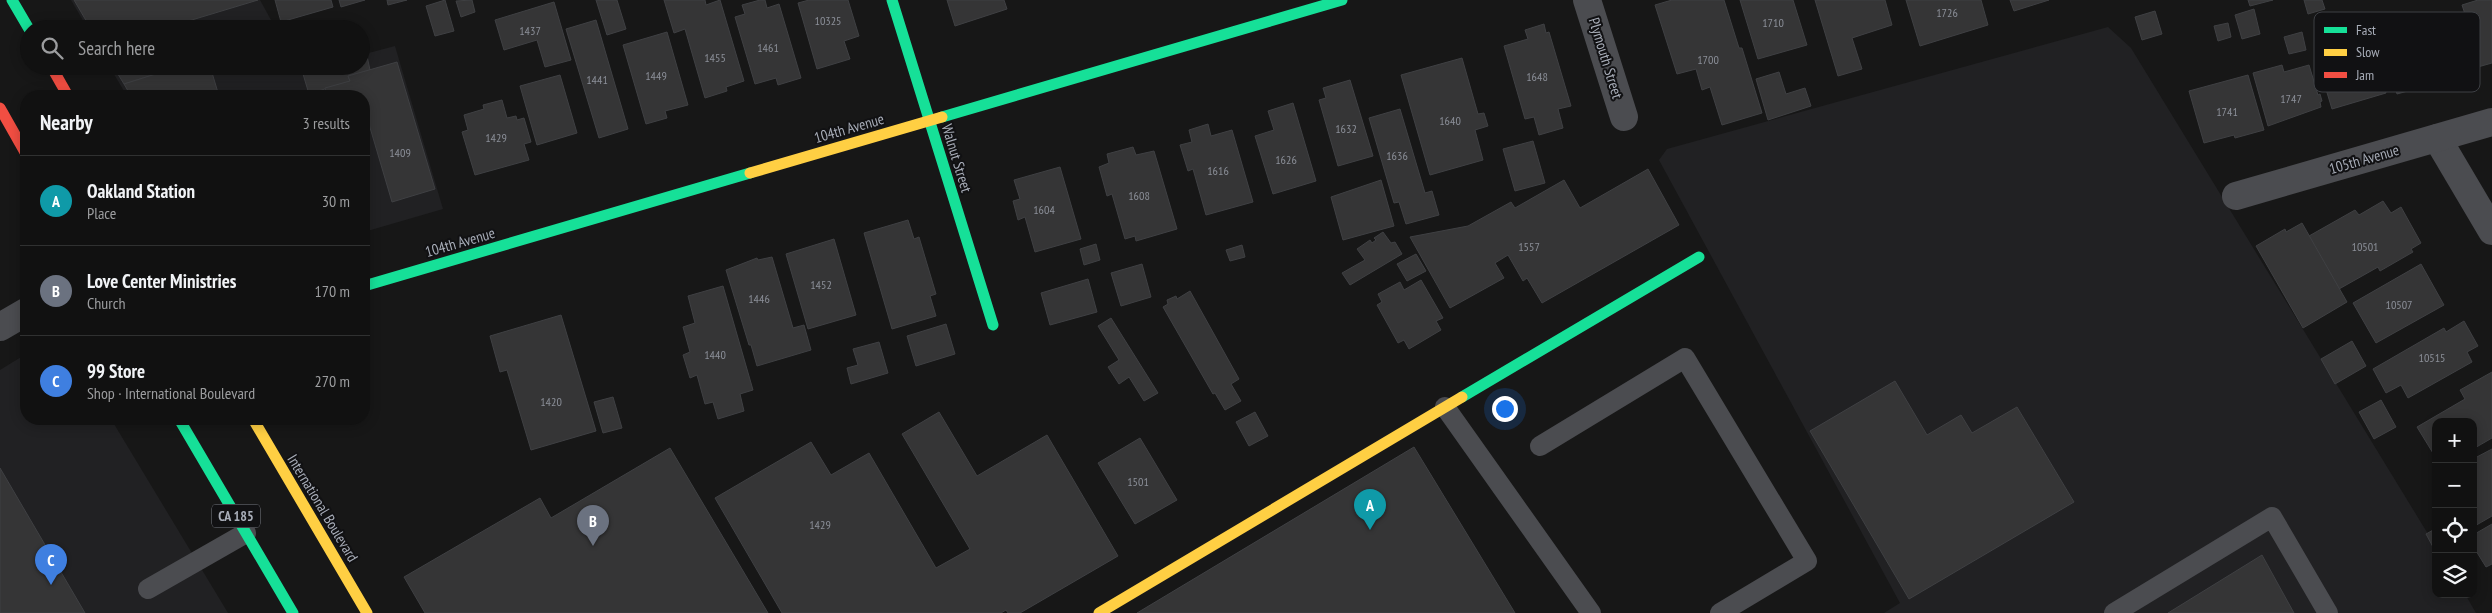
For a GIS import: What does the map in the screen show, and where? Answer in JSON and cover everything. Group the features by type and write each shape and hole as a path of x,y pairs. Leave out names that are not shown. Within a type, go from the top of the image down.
{"street":[{"path":"12,0 24,20"},
{"name":"Walnut Street","path":"892,0 993,326"},
{"name":"104th Avenue","path":"370,284 1342,0"},
{"name":"Plymouth Street","path":"1587,0 1624,117"},
{"path":"56,75 65,90"},
{"path":"0,108 20,143"},
{"name":"105th Avenue","path":"2236,196 2492,122"},
{"path":"2437,138 2492,231"},
{"path":"1099,613 1699,257"},
{"path":"0,326 20,315"},
{"name":"CA 185","path":"183,425 293,613"},
{"name":"International Boulevard","path":"257,425 367,613"}],"lane":[{"path":"1540,446 1685,358 1807,561 1720,613"},
{"path":"1445,408 1591,613"},
{"path":"2114,613 2272,517 2328,613"},
{"path":"148,589 246,533"}],"shaded area":[{"path":"71,0 260,0 271,20 83,20"},
{"path":"2108,27 2131,48 2432,540 2432,598 2467,598 2476,613 1884,613 1900,603 1659,160 1667,149"},
{"path":"395,46 443,209 370,230 370,90 123,90 114,75 370,75 370,53"},
{"path":"20,358 20,425 115,425 228,613 0,613 0,370"}],"building":[{"path":"74,0 258,0 192,20 86,20"},
{"path":"275,0 331,0 333,7 288,20 280,20"},
{"path":"339,0 365,0 341,7"},
{"path":"387,0 407,0 388,5"},
{"path":"445,0 454,31 435,36 426,6"},
{"path":"472,0 475,12 461,17 456,1"},
{"path":"596,0 617,0 626,29 607,35"},
{"path":"664,0 705,0 706,5 720,0 744,81 726,87 727,91 705,98 685,29 674,33"},
{"path":"765,0 767,8 779,4 801,78 778,85 776,78 755,84 735,17 745,14 742,5"},
{"path":"809,0 848,0 859,36 844,41 850,59 817,69 798,3"},
{"path":"947,0 1004,0 1007,9 955,26"},
{"path":"1672,0 1724,0 1739,48 1742,48 1762,113 1722,125 1710,87 1702,90 1696,69 1677,74 1655,5"},
{"path":"1740,0 1793,0 1807,45 1758,59"},
{"path":"1815,0 1885,0 1892,25 1852,38 1862,69 1838,76"},
{"path":"1906,0 1981,0 1988,25 1920,46"},
{"path":"2010,0 2049,0 2014,11"},
{"path":"2248,0 2273,0 2250,6"},
{"path":"2304,0 2322,0 2325,9 2308,14"},
{"path":"2478,0 2492,0 2492,63 2480,66 2480,12 2464,12 2462,5"},
{"path":"554,2 571,60 545,67 537,40 504,50 495,20"},
{"path":"2254,9 2260,34 2242,39 2235,15"},
{"path":"2155,11 2162,34 2142,40 2135,17"},
{"path":"596,20 628,129 599,138 566,29"},
{"path":"2228,23 2231,37 2218,41 2214,26"},
{"path":"1544,24 1546,33 1549,32 1571,106 1558,109 1563,128 1539,135 1534,117 1525,119 1504,46 1528,39 1525,30"},
{"path":"667,32 688,105 665,111 667,118 646,124 623,45"},
{"path":"2302,32 2306,50 2289,54 2284,37"},
{"path":"1462,58 1478,114 1484,113 1488,126 1475,130 1483,160 1430,175 1401,75"},
{"path":"397,62 435,189 392,202 370,128 370,90 326,90 325,88 350,81 348,76 370,75 370,70"},
{"path":"2282,65 2284,72 2309,65 2314,82 2314,92 2317,92 2318,95 2320,94 2322,101 2320,102 2321,107 2268,126 2253,73"},
{"path":"1779,72 1786,94 1805,88 1811,106 1768,120 1756,79"},
{"path":"118,75 153,75 124,84"},
{"path":"152,75 213,75 217,90 128,90 124,84"},
{"path":"303,75 352,75 348,76 350,81 322,90 308,90"},
{"path":"560,75 577,133 537,145 520,86"},
{"path":"2248,75 2264,130 2235,138 2234,135 2204,143 2189,91"},
{"path":"1350,80 1373,156 1338,166 1319,100 1326,98 1323,88"},
{"path":"2327,92 2386,92 2386,93 2332,109"},
{"path":"502,100 507,118 516,116 517,120 524,118 531,142 524,144 529,160 475,175 462,132 468,130 464,115 484,109 483,105"},
{"path":"1293,103 1316,181 1273,194 1255,136 1274,130 1268,111"},
{"path":"1400,109 1425,193 1432,191 1439,215 1406,224 1399,202 1394,203 1369,118"},
{"path":"1208,124 1211,136 1232,130 1253,202 1206,215 1193,169 1188,171 1180,145 1192,142 1189,130"},
{"path":"1533,141 1545,183 1515,191 1503,149"},
{"path":"1133,147 1136,155 1154,151 1177,229 1136,241 1135,236 1125,239 1112,194 1107,196 1099,167 1109,163 1107,154"},
{"path":"1060,167 1081,239 1035,252 1025,217 1018,220 1013,201 1020,199 1014,180"},
{"path":"1648,169 1679,225 1542,303 1527,278 1523,281 1508,255 1495,263 1504,278 1450,308 1410,237 1468,226 1511,202 1515,208 1564,180 1580,208"},
{"path":"1381,180 1394,226 1343,240 1331,197"},
{"path":"2383,201 2391,213 2401,207 2421,243 2411,249 2413,252 2380,271 2378,267 2339,289 2309,236 2355,210 2359,215"},
{"path":"908,220 914,239 919,237 936,294 930,296 936,316 892,329 864,233"},
{"path":"2302,223 2347,302 2303,328 2256,246 2285,229 2286,232"},
{"path":"1383,232 1391,243 1395,242 1402,254 1350,285 1342,273 1365,260 1357,249 1370,240 1372,243 1376,240 1374,238"},
{"path":"834,239 856,315 808,329 786,254"},
{"path":"1096,244 1100,260 1084,265 1080,249"},
{"path":"1242,245 1245,257 1230,261 1226,250"},
{"path":"1416,254 1426,271 1407,281 1397,264"},
{"path":"772,257 793,328 804,325 811,350 757,366 726,270 757,258 758,260"},
{"path":"1142,264 1151,297 1121,306 1111,273"},
{"path":"2421,264 2444,305 2376,343 2353,303"},
{"path":"1088,279 1097,312 1050,325 1041,293"},
{"path":"1421,280 1443,318 1436,321 1441,330 1409,349 1404,340 1398,343 1377,305 1382,302 1378,294 1400,282 1404,290"},
{"path":"723,286 753,390 740,394 744,411 718,419 713,402 705,404 697,375 690,378 683,355 690,352 683,327 695,323 688,296"},
{"path":"1190,291 1239,379 1231,384 1241,401 1225,410 1215,393 1213,394 1163,307 1168,304 1167,300 1176,296 1177,299"},
{"path":"561,315 596,431 531,450 507,370 500,372 490,336"},
{"path":"1111,318 1158,393 1144,401 1129,377 1119,384 1108,367 1119,360 1098,326"},
{"path":"2464,321 2478,346 2467,352 2472,362 2408,398 2401,385 2386,393 2373,369 2444,328 2446,332"},
{"path":"946,324 955,354 916,366 907,336"},
{"path":"2352,341 2366,366 2335,384 2321,359"},
{"path":"879,342 888,373 851,384 847,368 858,365 853,349"},
{"path":"2492,372 2492,438 2477,447 2477,418 2432,418 2465,399 2460,390"},
{"path":"1895,381 1927,435 1961,415 1972,433 2017,407 2074,502 1909,599 1810,431"},
{"path":"613,397 622,428 603,433 594,402"},
{"path":"2381,400 2396,427 2374,439 2359,412"},
{"path":"939,412 977,476 1047,435 1118,556 1020,613 1008,613 1006,610 1001,613 782,613 715,498 811,442 831,475 869,453 936,568 970,549 902,434"},
{"path":"1255,412 1268,436 1249,446 1236,422"},
{"path":"2432,418 2432,451 2417,427"},
{"path":"1140,438 1177,500 1135,524 1098,463"},
{"path":"1414,447 1515,613 1137,613"},
{"path":"670,448 768,613 425,613 404,577 540,498 551,518"},
{"path":"2492,449 2492,516 2477,525 2477,463 2477,457"},
{"path":"0,468 85,613 0,613"},
{"path":"2492,524 2492,564 2486,567 2477,552 2477,533"},
{"path":"2432,531 2432,545 2426,534"},
{"path":"2262,555 2294,613 2168,613"}],"traffic: fast":[{"path":"12,0 24,20"},
{"path":"892,0 993,325"},
{"path":"942,117 1342,0"},
{"path":"370,284 750,173"},
{"path":"1462,397 1699,257"},
{"path":"183,425 293,613"}],"traffic: slow":[{"path":"750,173 942,117"},
{"path":"1099,613 1462,397"},
{"path":"257,425 367,613"}],"traffic: jam":[{"path":"56,75 65,90"},
{"path":"0,108 20,143"}],"place":[{"name":"Oakland Station","path":"1370,530"},
{"name":"Love Center Ministries","path":"593,546"},
{"name":"99 Store","path":"51,585"}]}
